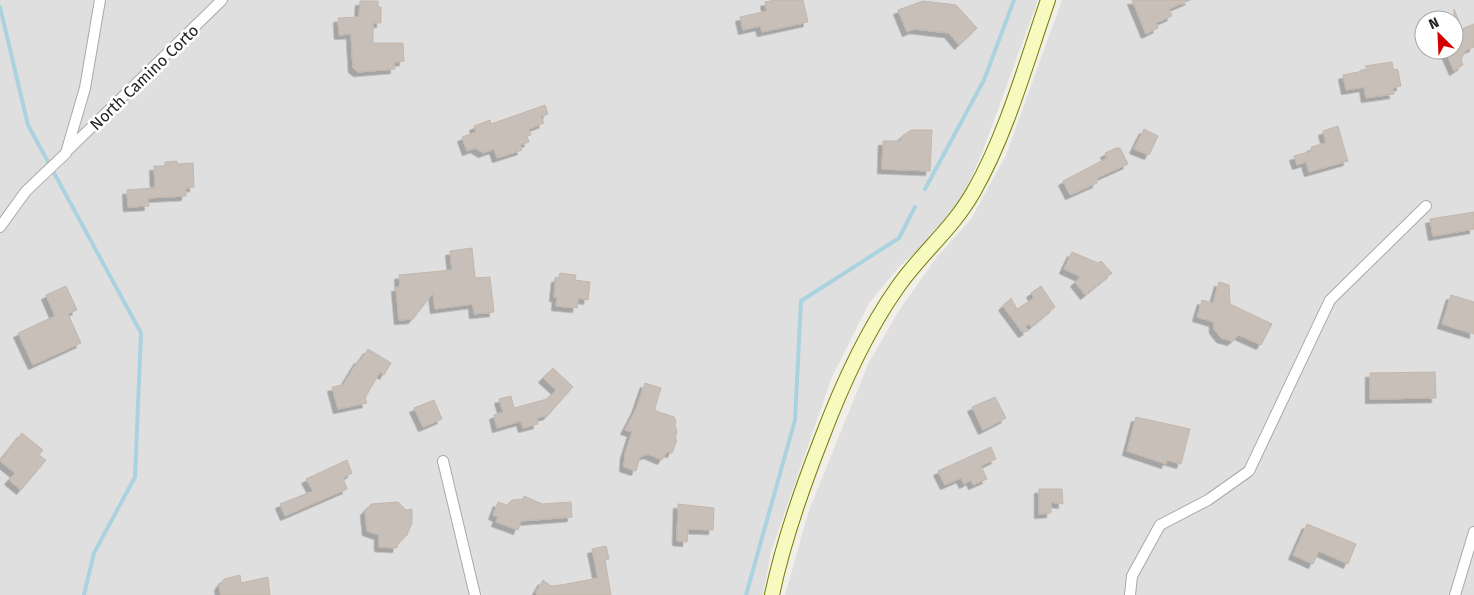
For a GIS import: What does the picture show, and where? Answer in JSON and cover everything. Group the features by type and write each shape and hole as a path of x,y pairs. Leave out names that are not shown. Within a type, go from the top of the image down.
{"street":[{"path":"66,153 85,88 100,0"},
{"name":"North Camino Corto","path":"0,227 26,191 222,0"},
{"path":"772,595 797,502 836,399 869,331 898,286 952,225 991,160 1048,0"},
{"path":"1130,595 1132,576 1160,526 1208,500 1250,471 1330,300 1426,206"},
{"path":"443,460 475,595"},
{"path":"1455,595 1474,532"}],"shaded area":[{"path":"0,0 1038,0 982,153 960,202 941,229 899,267 869,303 832,377 771,552 763,595 0,595"},
{"path":"1062,0 1474,0 1474,595 785,595 809,510 869,362 900,309 936,258 971,219 1006,155"}],"building":[{"path":"803,0 808,22 762,32 760,26 743,30 740,17 767,11 765,2"},
{"path":"1132,0 1190,0 1169,9 1172,16 1156,23 1158,28 1146,34"},
{"path":"360,1 378,1 378,7 381,7 381,23 373,23 373,43 403,43 404,61 394,62 395,69 358,72 353,68 351,34 339,35 338,18 359,17"},
{"path":"923,1 956,5 977,28 959,45 949,33 914,29 907,32 898,10"},
{"path":"1474,24 1474,47 1466,50 1464,54 1464,28"},
{"path":"1449,60 1461,60 1463,65 1454,71"},
{"path":"1392,62 1393,69 1398,70 1401,86 1393,88 1394,94 1366,98 1364,87 1346,90 1343,75 1368,70 1365,66"},
{"path":"545,105 548,114 541,117 544,123 529,129 531,135 527,136 529,142 520,145 522,150 497,158 494,149 483,153 475,148 467,151 462,137 476,132 474,126 490,120 491,124"},
{"path":"1338,126 1348,161 1309,172 1306,162 1297,165 1294,156 1312,151 1311,147 1326,143 1323,131"},
{"path":"1144,129 1158,136 1149,155 1134,149"},
{"path":"911,130 932,130 930,171 882,169 883,141 901,141 902,136"},
{"path":"1120,148 1128,164 1097,178 1097,183 1070,195 1063,181 1107,158 1105,153"},
{"path":"177,161 177,164 193,163 194,187 186,188 186,196 148,198 149,206 128,207 127,190 155,188 154,166 165,166 165,162"},
{"path":"1474,212 1474,229 1433,236 1430,219"},
{"path":"472,248 475,278 490,277 494,312 474,314 473,304 435,309 433,293 413,319 399,320 396,287 400,287 399,275 452,270 450,251"},
{"path":"1072,252 1098,263 1101,261 1112,273 1085,295 1075,282 1081,277 1064,269"},
{"path":"560,273 576,275 575,280 590,282 588,300 578,298 577,308 556,306 557,297 554,297 556,278 559,278"},
{"path":"1219,282 1229,285 1230,304 1272,324 1261,345 1239,335 1232,341 1221,338 1214,329 1214,322 1197,317 1202,300 1213,303"},
{"path":"66,286 77,310 68,314 81,343 33,365 18,333 55,316 46,295"},
{"path":"1041,286 1055,307 1031,327 1029,324 1025,326 1028,330 1023,333 1003,306 1011,298 1017,309 1034,298 1031,293"},
{"path":"1451,295 1474,302 1474,334 1442,324"},
{"path":"368,349 391,363 384,375 380,372 365,398 367,403 338,409 332,387 343,385 359,359 361,360"},
{"path":"553,368 573,387 548,415 537,418 538,424 523,428 521,421 497,428 494,415 503,412 499,399 511,396 514,408 547,399 556,390 543,378"},
{"path":"1435,372 1436,398 1370,399 1370,373"},
{"path":"645,383 661,388 655,408 656,411 674,417 677,431 675,439 677,440 672,453 667,452 662,460 648,454 640,457 636,471 624,467 625,454 632,432 625,430 636,409"},
{"path":"995,397 1006,418 983,430 972,407"},
{"path":"434,400 442,419 423,427 414,408"},
{"path":"1136,417 1190,429 1181,464 1167,460 1166,464 1127,451"},
{"path":"22,433 43,450 39,455 46,460 21,490 9,480 15,473 0,461"},
{"path":"991,447 996,459 981,466 987,479 973,485 971,480 964,484 961,478 945,485 938,471"},
{"path":"347,460 352,473 343,478 347,489 285,516 280,504 313,491 306,479"},
{"path":"1039,489 1062,489 1063,504 1051,502 1051,513 1039,514"},
{"path":"524,496 542,504 571,502 572,517 521,521 518,530 496,522 498,517 493,515 498,502 507,505 512,500 523,499"},
{"path":"398,502 406,510 412,509 412,523 407,535 398,543 397,548 379,547 379,535 367,531 365,511 371,504"},
{"path":"678,504 714,508 713,530 688,529 687,542 677,541"},
{"path":"1307,524 1356,544 1348,564 1319,551 1313,564 1293,555"},
{"path":"606,546 609,559 605,560 611,595 537,595 536,592 543,580 551,586 598,578 592,549"},
{"path":"240,575 241,583 268,577 270,595 221,595 219,586 224,579"}],"waterway":[{"path":"925,189 984,80 1014,0"},
{"path":"0,7 28,125 141,333 135,477 94,553 84,595"},
{"path":"746,595 795,420 801,301 899,238 915,207"}]}
